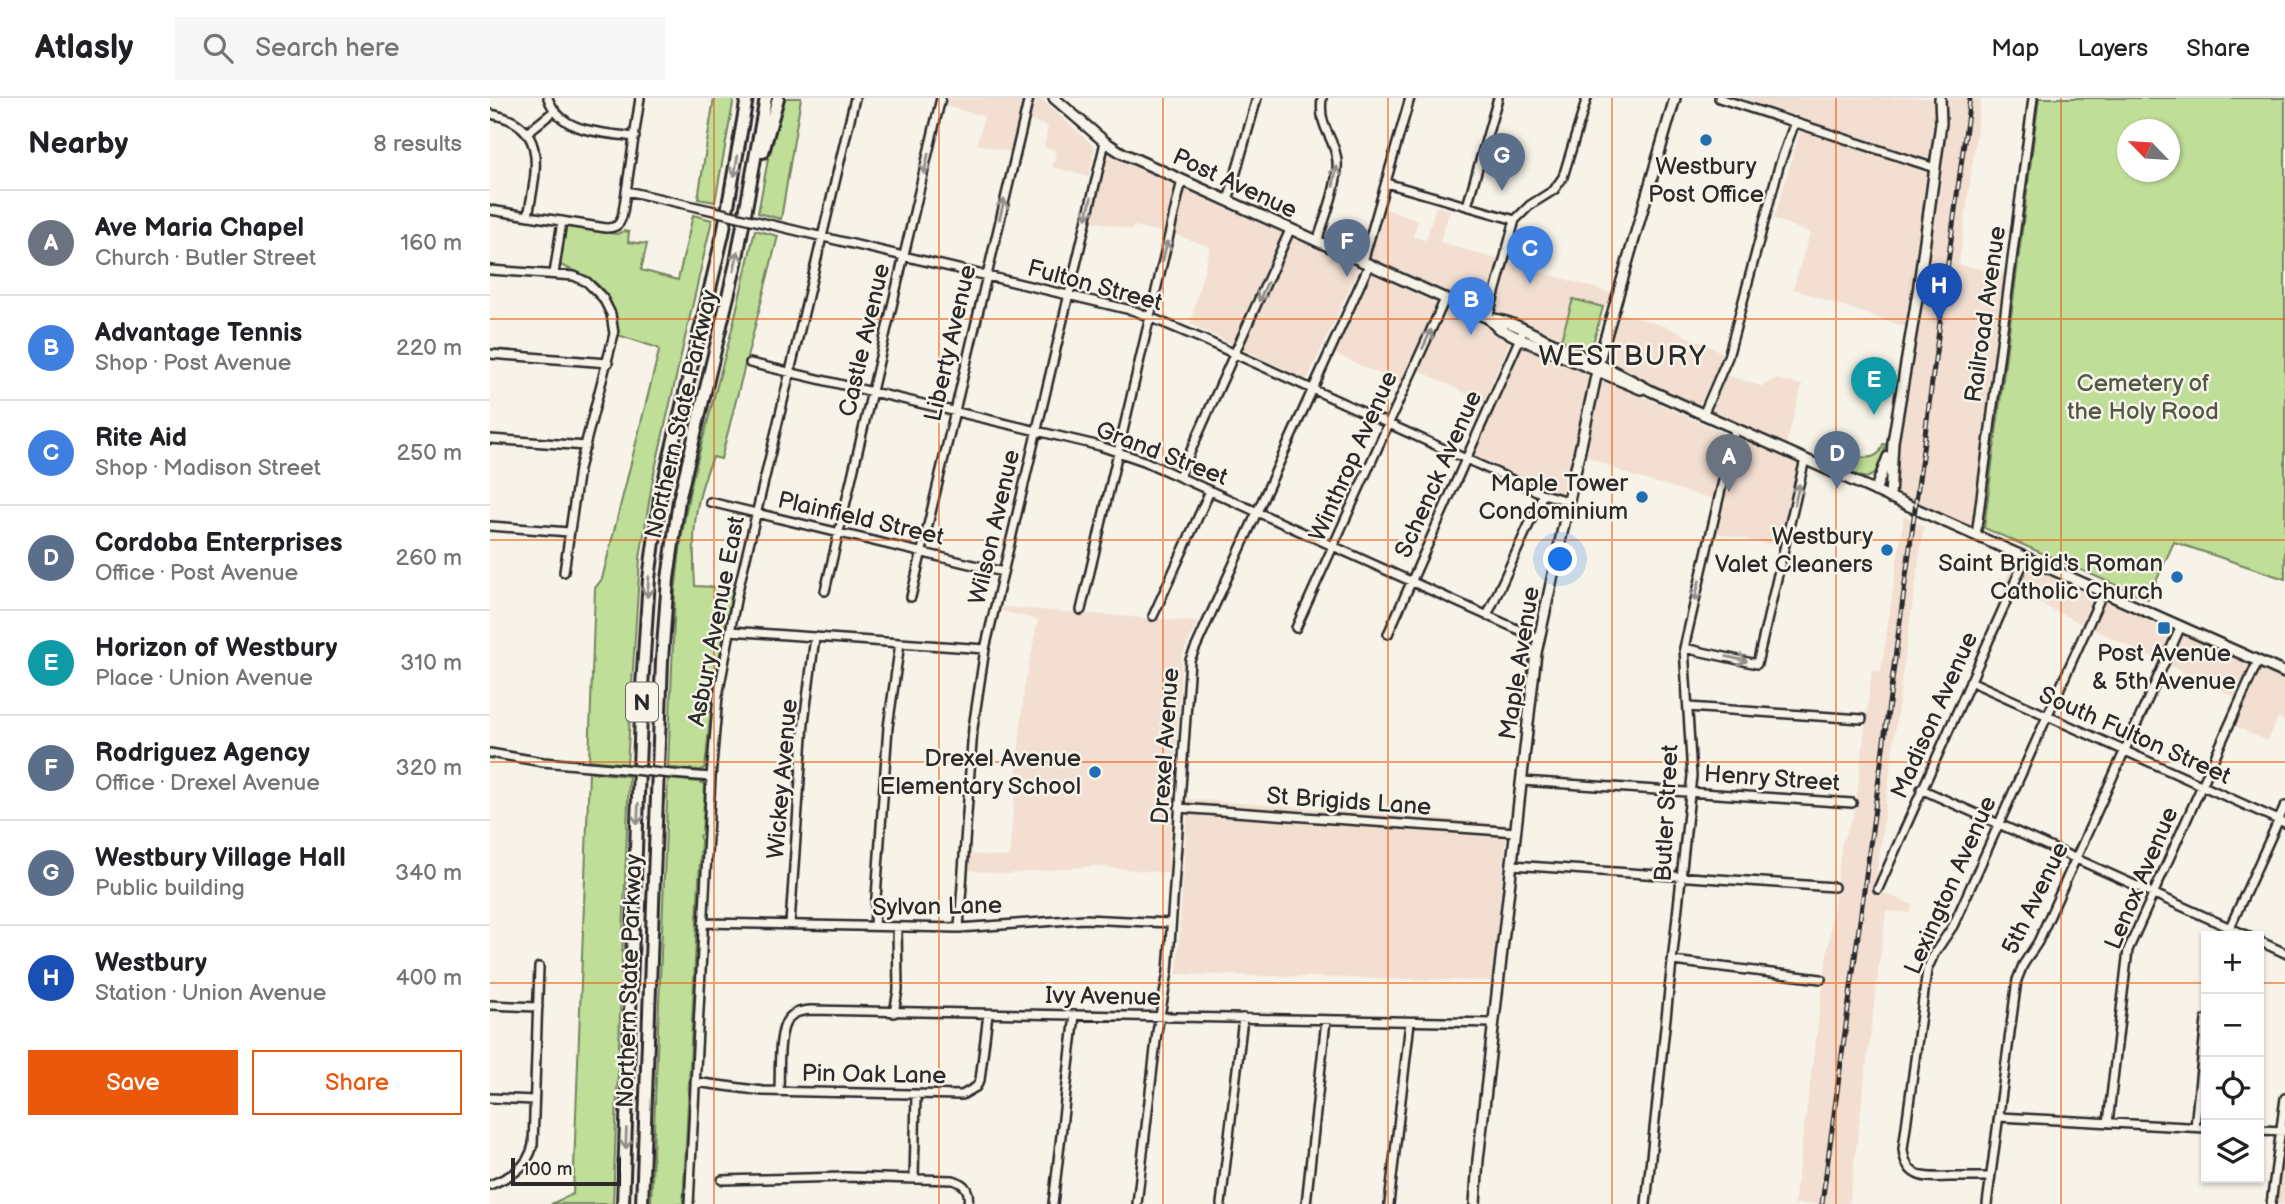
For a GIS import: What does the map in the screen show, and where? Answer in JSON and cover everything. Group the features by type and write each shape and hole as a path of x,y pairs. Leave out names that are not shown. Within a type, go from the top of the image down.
{"highway":[{"name":"Northern State Parkway","path":"623,1204 649,579 663,485 717,262 743,124 745,98"},
{"name":"Northern State Parkway","path":"642,1204 662,660 668,579 685,473 730,290 766,98"},
{"path":"752,184 778,98"}],"main road":[{"name":"Post Avenue","path":"1054,98 1105,142 1122,153 1488,318 1502,320 1521,334 1636,388 1651,391 2285,673"},
{"name":"Maple Avenue","path":"1475,1204 1539,639 1597,368 1675,98"},
{"path":"1890,498 1893,442 1915,313 1941,123 1940,98"},
{"path":"1875,491 1893,442"}],"street":[{"path":"548,98 553,112 577,127 635,136"},
{"path":"490,210 613,228 621,222 640,98"},
{"name":"Asbury Avenue East","path":"689,1204 711,777 718,696 756,513 855,98"},
{"name":"Castle Avenue","path":"825,591 941,98"},
{"name":"Liberty Avenue","path":"911,597 1029,98"},
{"path":"1228,201 1257,98"},
{"path":"1317,242 1338,169 1335,150 1323,125 1322,98"},
{"name":"Drexel Avenue","path":"1137,1204 1168,972 1190,660 1366,263 1410,98"},
{"path":"1467,206 1498,98"},
{"path":"1488,318 1515,220 1530,205 1553,190 1563,177 1587,98"},
{"path":"1719,98 1935,168"},
{"name":"Railroad Avenue","path":"1976,536 2033,98"},
{"path":"528,132 553,112"},
{"path":"490,114 511,120 528,132 535,150 536,162 528,216"},
{"path":"1703,415 1728,357 1779,166 1795,122"},
{"name":"Wilson Avenue","path":"959,928 973,728 985,649 1105,142"},
{"path":"1081,610 1182,180"},
{"path":"1386,183 1515,220"},
{"name":"Fulton Street","path":"627,191 1135,311 1312,388 1543,494 1568,501"},
{"path":"554,274 562,221"},
{"path":"1179,477 1290,230"},
{"path":"490,270 574,276 587,282 603,298 614,326 608,363 579,469 564,572"},
{"name":"Winthrop Avenue","path":"1296,628 1446,299"},
{"name":"Schenck Avenue","path":"1388,634 1521,334"},
{"path":"490,354 608,363"},
{"name":"Grand Street","path":"750,362 1118,452 1539,639"},
{"name":"Butler Street","path":"1646,1204 1692,776 1684,648 1735,429"},
{"path":"490,439 586,446"},
{"path":"1684,648 1757,664 1805,459"},
{"path":"1153,616 1210,491"},
{"path":"1487,616 1543,494"},
{"name":"Plainfield Street","path":"710,502 1003,572"},
{"path":"490,526 569,532"},
{"name":"Madison Avenue","path":"1878,889 2026,557"},
{"name":"Lexington Avenue","path":"1990,1177 1925,1178 1917,1175 1906,1164 1903,1149 1927,970 1934,954 1953,926 2103,592"},
{"name":"5th Avenue","path":"1987,1204 2017,980 2038,942 2181,626"},
{"path":"730,631 985,649"},
{"name":"Wickey Avenue","path":"790,925 804,722 815,637"},
{"path":"874,926 888,727 900,643"},
{"name":"Lenox Avenue","path":"2108,1123 2126,955 2258,661"},
{"name":"South Fulton Street","path":"1970,681 2282,822"},
{"path":"1688,707 1862,719"},
{"path":"490,753 543,762 711,777"},
{"name":"Henry Street","path":"1522,781 1852,803"},
{"path":"1921,789 2237,931"},
{"path":"2228,931 2282,822 2285,806"},
{"name":"St Brigids Lane","path":"1179,808 1516,832"},
{"path":"1512,865 1833,887"},
{"name":"Sylvan Lane","path":"703,923 959,928 1084,919 1171,923"},
{"path":"894,1013 898,990 897,927"},
{"path":"2264,943 2285,953"},
{"path":"1673,961 1821,979"},
{"path":"490,1185 510,1177 527,1161 533,1145 539,967"},
{"path":"490,1005 538,1007"},
{"name":"Ivy Avenue","path":"779,1091 782,1032 791,1016 810,1010 1494,1023"},
{"name":"Pin Oak Lane","path":"695,1082 742,1090 962,1095 976,1087 982,1072 988,1014"},
{"path":"1054,1204 1075,1015"},
{"path":"1221,1204 1243,1018"},
{"path":"1306,1204 1326,1020"},
{"path":"1390,1204 1410,1022"},
{"path":"2195,1127 2202,1057"},
{"path":"914,1179 916,1095"},
{"path":"490,1098 534,1100"},
{"path":"2271,1204 2283,1131 2285,1098"},
{"path":"1999,1117 2201,1128"},
{"path":"2264,1130 2283,1131"},
{"path":"722,1180 845,1177 953,1180 961,1182 969,1193 968,1204"}],"shaded area":[{"path":"941,98 1029,98 1015,153 977,144 984,116 940,105"},
{"path":"1034,98 1040,98 1095,147 1089,177 1053,167 1056,150 1044,147 1048,126 1028,120"},
{"path":"1739,98 1981,98 1959,265 2004,273 1972,526 1901,497 1895,489 1894,471 1917,331 1793,289 1810,233 1774,219 1804,118"},
{"path":"1107,152 1177,184 1165,233 1134,226 1132,230 1090,220"},
{"path":"1184,189 1359,268 1307,380 1190,324 1210,247 1174,234"},
{"path":"1436,206 1450,210 1440,242 1499,260 1483,310 1368,258 1383,208 1418,220 1413,237 1426,240"},
{"path":"1508,262 1611,293 1607,308 1573,299 1561,340 1495,313"},
{"path":"1368,272 1511,338 1484,402 1410,366 1401,384 1331,352"},
{"path":"1618,312 1667,327 1722,352 1718,368 1699,406 1603,363"},
{"path":"1522,343 1590,373 1562,497 1470,453"},
{"path":"1726,375 1761,386 1776,379 1802,385 1786,445 1709,411"},
{"path":"1601,377 1727,435 1713,499 1632,476 1582,454"},
{"path":"1736,438 1801,464 1782,547 1713,532"},
{"path":"1904,515 1924,527 1875,889 1913,905 1910,913 1886,911 1849,1204 1794,1204 1842,843 1855,811 1872,670 1881,671"},
{"path":"2018,552 2285,673 2285,721 2278,718 2267,741 2228,723 2239,699 2003,586"},
{"name":"Drexel Avenue Elementary School","path":"1002,607 1198,622 1182,656 1168,873 1093,866 1006,874 967,870 968,854 1009,857 1024,689 1038,620 1001,611"},
{"path":"1188,799 1508,824 1492,981 1177,974"},
{"path":"2283,1130 2285,1204 2273,1204"}],"green space":[{"path":"714,98 734,98 715,202 698,199"},
{"path":"782,98 801,98 781,219 758,213 776,116"},
{"name":"Cemetery of the Holy Rood","path":"2039,98 2285,98 2285,579 2174,542 2148,599 1984,528"},
{"path":"693,215 712,220 653,478 640,558 627,764 589,760 595,588 602,579 659,351 658,348 618,335 613,307 602,289 585,276 560,265 565,231 567,227 617,234 629,232 628,242 647,244 641,270 678,280"},
{"path":"755,230 778,236 721,459 713,457 706,473 695,520 695,586 733,588 713,689 705,768 668,768 675,593 682,534 691,484"},
{"path":"1573,299 1603,307 1590,354 1561,340"},
{"path":"1883,444 1886,444 1880,464 1875,473 1866,478 1832,466 1832,457 1822,453 1822,450 1859,459 1877,454"},
{"path":"589,772 629,776 613,1204 551,1204 573,1194"},
{"path":"668,779 705,784 702,834 699,836 701,840 683,1204 651,1204"}],"railway":[{"path":"1822,1204 1970,98"}],"place":[{"name":"Westbury Post Office","path":"1706,140"},
{"name":"Westbury Village Hall","path":"1502,191"},
{"name":"Rodriguez Agency","path":"1347,277"},
{"name":"Rite Aid","path":"1530,284"},
{"name":"Westbury","path":"1939,321"},
{"name":"Advantage Tennis","path":"1471,335"},
{"name":"Horizon of Westbury","path":"1874,415"},
{"name":"Cordoba Enterprises","path":"1837,489"},
{"name":"Ave Maria Chapel","path":"1729,492"},
{"name":"Maple Tower Condominium","path":"1642,497"},
{"name":"Westbury Valet Cleaners","path":"1887,550"},
{"name":"Saint Brigid's Roman Catholic Church","path":"2177,577"},
{"name":"Post Avenue & 5th Avenue","path":"2164,628"},
{"name":"Drexel Avenue Elementary School","path":"1095,772"}],"district":[{"name":"WESTBURY","path":"1623,355"}]}
